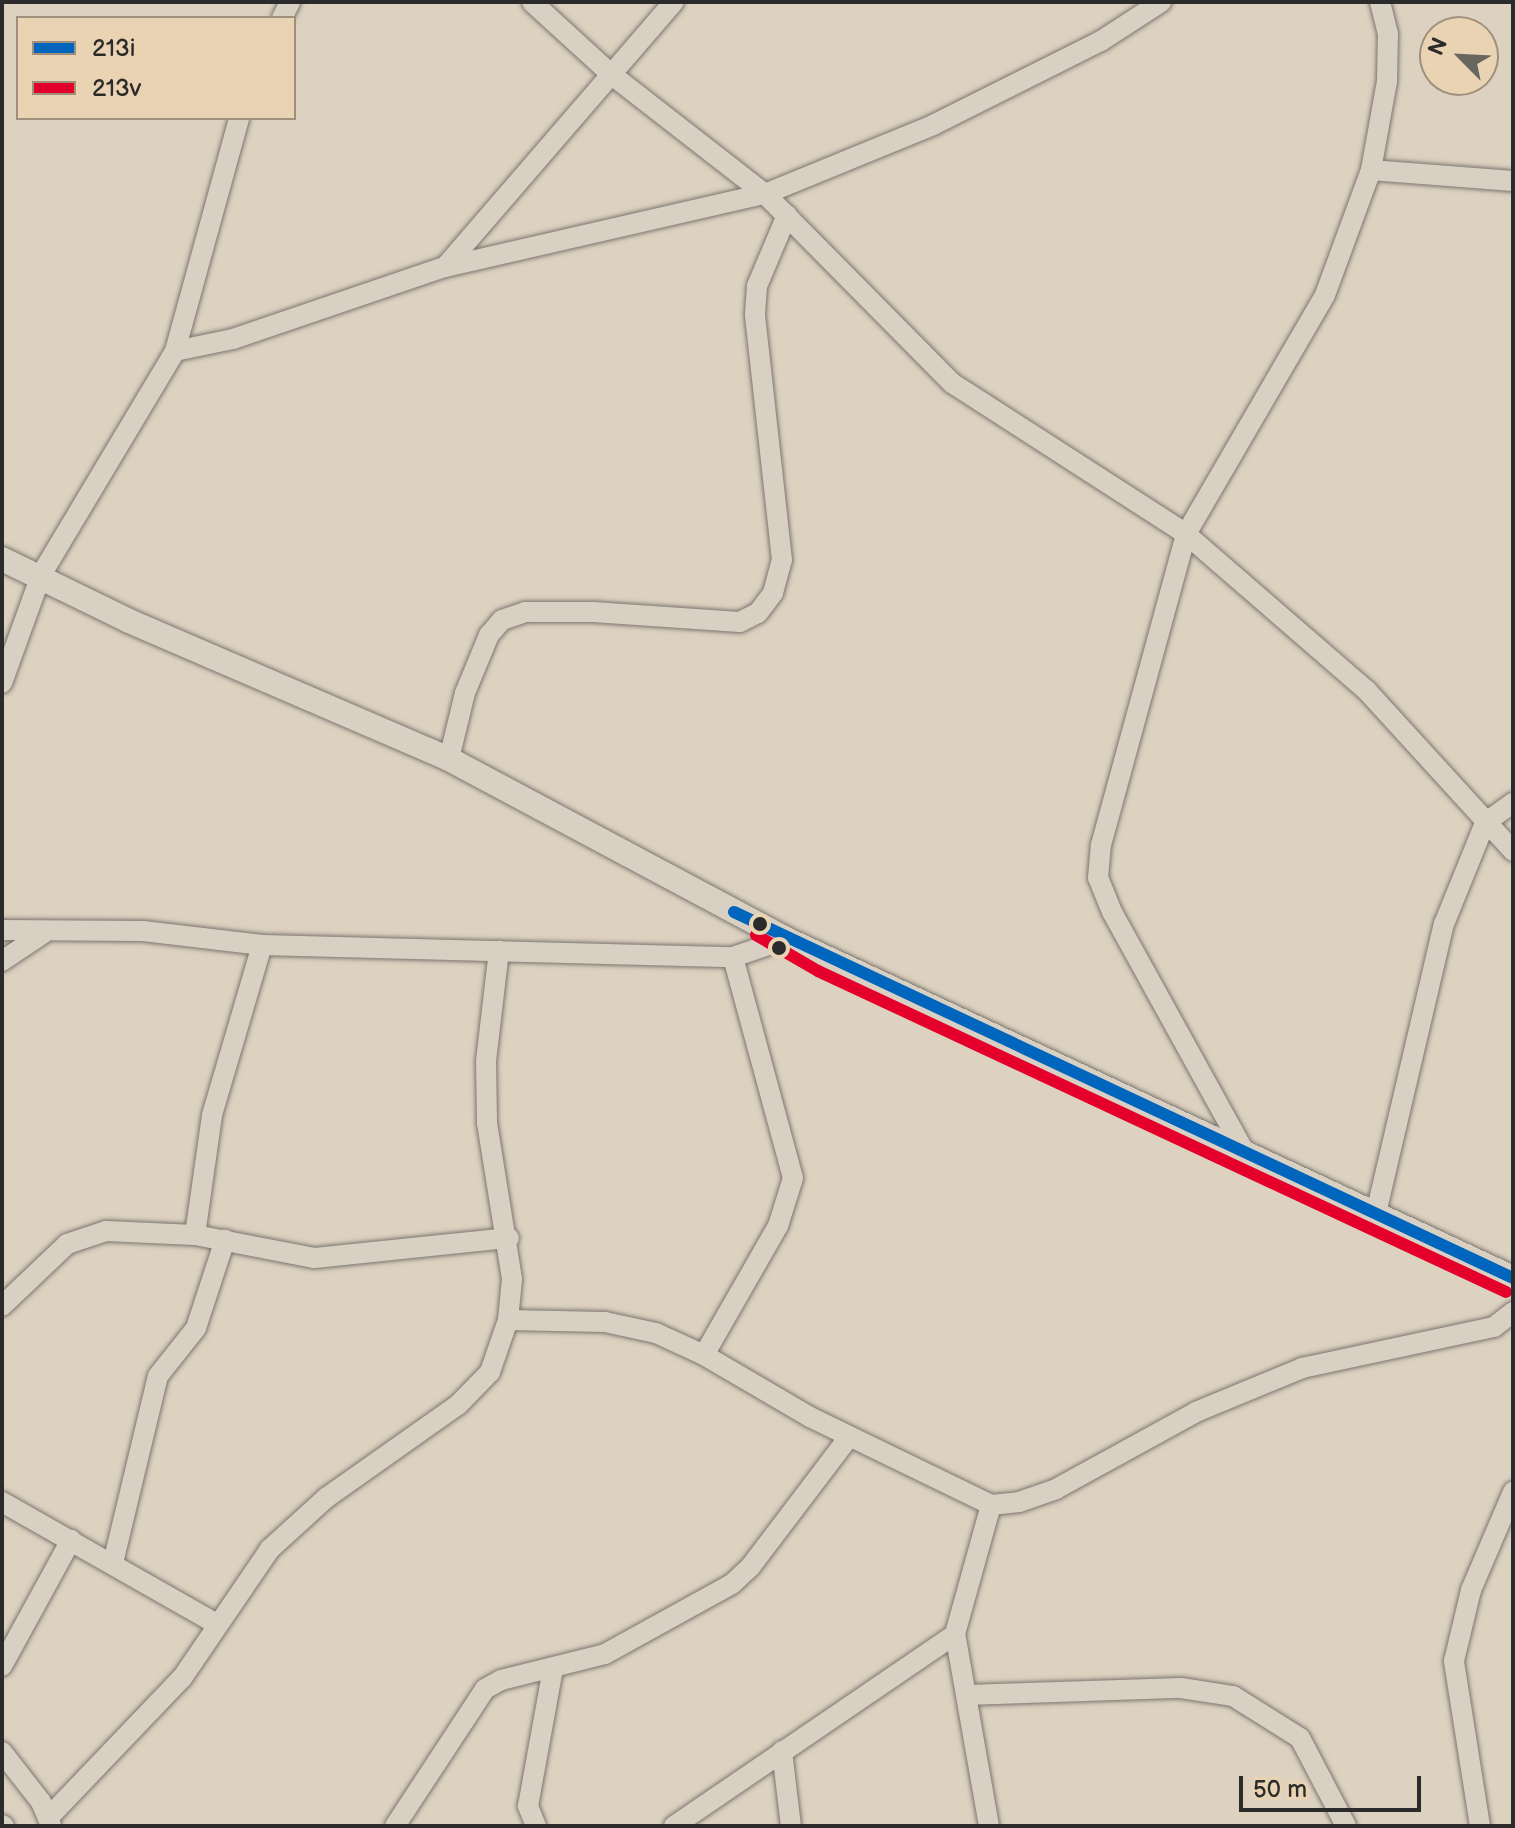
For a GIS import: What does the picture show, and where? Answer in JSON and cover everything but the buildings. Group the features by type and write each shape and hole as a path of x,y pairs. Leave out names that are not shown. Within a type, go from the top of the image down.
{"street":[{"path":"532,2 612,75 765,194 952,383 1186,534 1367,691 1513,851"},
{"path":"445,267 674,2"},
{"path":"175,351 233,339 445,267 765,194 933,125 1101,41 1161,2"},
{"path":"1244,1151 1112,912 1098,878 1101,845 1186,534 1325,295 1371,170 1387,81 1388,34 1380,2"},
{"path":"2,683 41,575 175,351 238,120"},
{"path":"1371,170 1513,181"},
{"path":"449,759 465,693 489,635 502,620 525,612 593,612 740,622 758,613 773,593 782,560 755,314 757,286 787,215"},
{"path":"2,559 41,575 129,621 449,759 786,939 1513,1278"},
{"path":"1376,1213 1426,987 1444,924 1485,823 1513,803"},
{"path":"2,930 44,933 143,931 262,945 733,957 786,939"},
{"path":"2,961 44,933"},
{"path":"195,1235 212,1115 262,945"},
{"path":"2,1752 50,1822 182,1678 270,1549 326,1498 458,1405 490,1372 508,1320 509,1238 487,1123 487,1047 499,951"},
{"path":"704,1355 778,1226 793,1178 733,957"},
{"path":"2,1306 79,1236 106,1231 195,1235 315,1258 509,1238"},
{"path":"113,1563 158,1376 196,1328 225,1240"},
{"path":"508,1320 605,1322 656,1333 704,1355 753,1388 991,1505 1019,1502 1056,1489 1196,1412 1302,1368 1494,1327 1513,1312"},
{"path":"395,1826 485,1689 501,1680 605,1654 732,1584 751,1566 849,1437"},
{"path":"1480,1826 1454,1661 1471,1590 1513,1492"},
{"path":"2,1502 217,1624"},
{"path":"989,1826 955,1634 991,1505"},
{"path":"2,1666 71,1540"},
{"path":"674,1826 955,1634"},
{"path":"536,1826 528,1806 553,1669"},
{"path":"966,1695 1181,1688 1233,1696 1300,1738 1346,1826"},
{"path":"782,1751 791,1826"}],"transit line":[{"name":"213i","path":"734,912 1513,1278"},
{"name":"213v","path":"756,935 818,971 1506,1292"}]}
